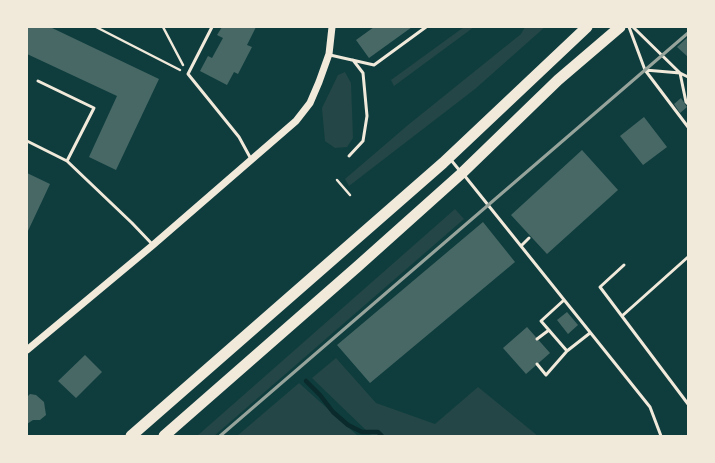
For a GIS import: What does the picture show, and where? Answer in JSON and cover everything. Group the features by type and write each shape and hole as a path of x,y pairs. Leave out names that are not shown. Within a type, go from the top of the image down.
{"highway":[{"path":"131,436 448,157 587,27"},
{"path":"164,436 462,173 558,80 620,27"}],"street":[{"path":"27,350 153,245 296,121 310,103 329,54 332,27"}],"lane":[{"path":"212,27 188,74 239,137 252,160"},
{"path":"329,54 374,65 426,27"},
{"path":"629,27 645,70 688,127"},
{"path":"633,27 680,73 688,77"},
{"path":"349,156 363,141 367,116 363,73 353,60"},
{"path":"645,70 680,73"},
{"path":"680,73 686,102 688,104"},
{"path":"38,81 94,108 67,161"},
{"path":"27,141 67,161 153,245"},
{"path":"448,157 650,407 661,436"},
{"path":"521,246 530,238"},
{"path":"622,316 688,257"},
{"path":"624,265 600,287 688,404"},
{"path":"564,300 541,321 567,350"},
{"path":"537,339 549,330"},
{"path":"537,364 546,375 567,350 590,333"}],"path":[{"path":"96,27 188,74"},
{"path":"163,27 188,74"},
{"path":"337,180 350,195"}],"shaded area":[{"path":"464,27 474,27 394,86 391,80"},
{"path":"525,27 545,27 475,89 349,186 345,179 408,125 521,34"},
{"path":"345,72 351,83 353,138 347,147 335,148 325,141 322,108 338,75"},
{"path":"455,209 464,219 214,436 197,436"},
{"path":"336,358 376,403 435,424 478,387 538,436 372,436 312,378"},
{"path":"299,383 358,436 237,436"}],"building":[{"path":"27,27 50,27 159,79 116,170 89,157 117,96 27,54"},
{"path":"222,27 256,27 247,45 252,47 238,74 234,72 227,85 200,71 208,56 212,58 223,38 217,35"},
{"path":"374,27 412,27 369,58 356,40"},
{"path":"688,37 688,57 677,47"},
{"path":"681,98 687,107 680,113 674,104"},
{"path":"644,117 667,147 643,165 620,136"},
{"path":"582,150 618,190 547,254 511,215"},
{"path":"27,173 50,184 27,233"},
{"path":"483,222 515,262 370,383 337,345"},
{"path":"567,312 578,325 568,334 557,320"},
{"path":"527,327 550,353 526,374 503,348"},
{"path":"85,355 102,372 76,398 58,381"},
{"path":"30,394 36,395 44,402 46,415 40,420 33,420 27,424 27,397"}],"waterway":[{"path":"306,381 320,395 333,412 348,425 362,432 378,432 382,436"}],"railway":[{"path":"220,436 688,33"}]}
